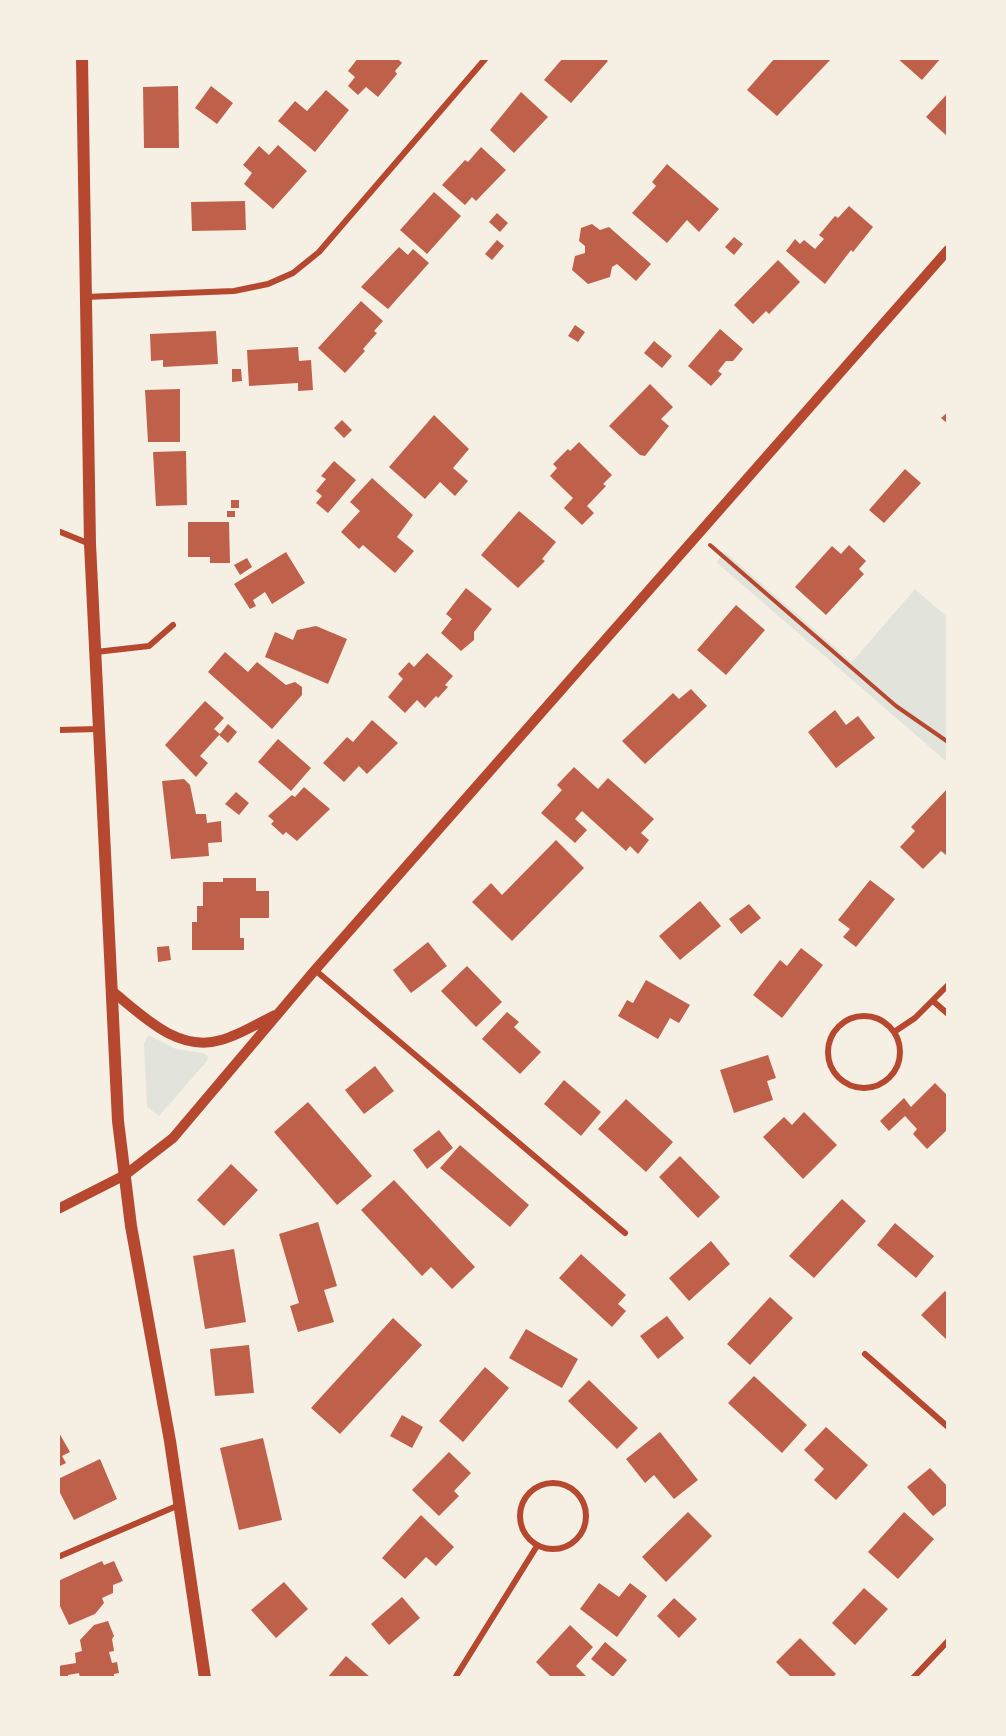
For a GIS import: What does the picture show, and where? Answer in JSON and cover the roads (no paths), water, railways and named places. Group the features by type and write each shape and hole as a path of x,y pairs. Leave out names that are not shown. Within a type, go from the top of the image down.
{"main road":[{"path":"82,58 84,297 90,544 118,1121 130,1226 180,1504 204,1677"}],"street":[{"path":"84,297 234,291 268,284 293,273 319,252 486,58"},
{"path":"58,1209 125,1175 173,1138 315,970 948,250"},
{"path":"58,531 90,544"},
{"path":"96,652 149,646 173,625"},
{"path":"58,729 100,729"},
{"path":"315,970 625,1233"},
{"path":"894,1032 915,1018 948,985"},
{"path":"112,992 166,1034 190,1041 219,1041 281,1012"},
{"path":"933,1001 948,1014"},
{"path":"865,1016 876,1018 894,1032 899,1043 900,1056 889,1077 879,1084 861,1087 844,1081 835,1073 828,1050 830,1040 844,1022 865,1016"},
{"path":"865,1354 948,1427"},
{"path":"556,1483 567,1486 583,1501 586,1522 582,1532 576,1540 557,1549 537,1546 522,1529 519,1518 520,1506 534,1488 556,1483"},
{"path":"58,1557 180,1504"},
{"path":"455,1677 537,1546"},
{"path":"913,1677 948,1641"}]}
